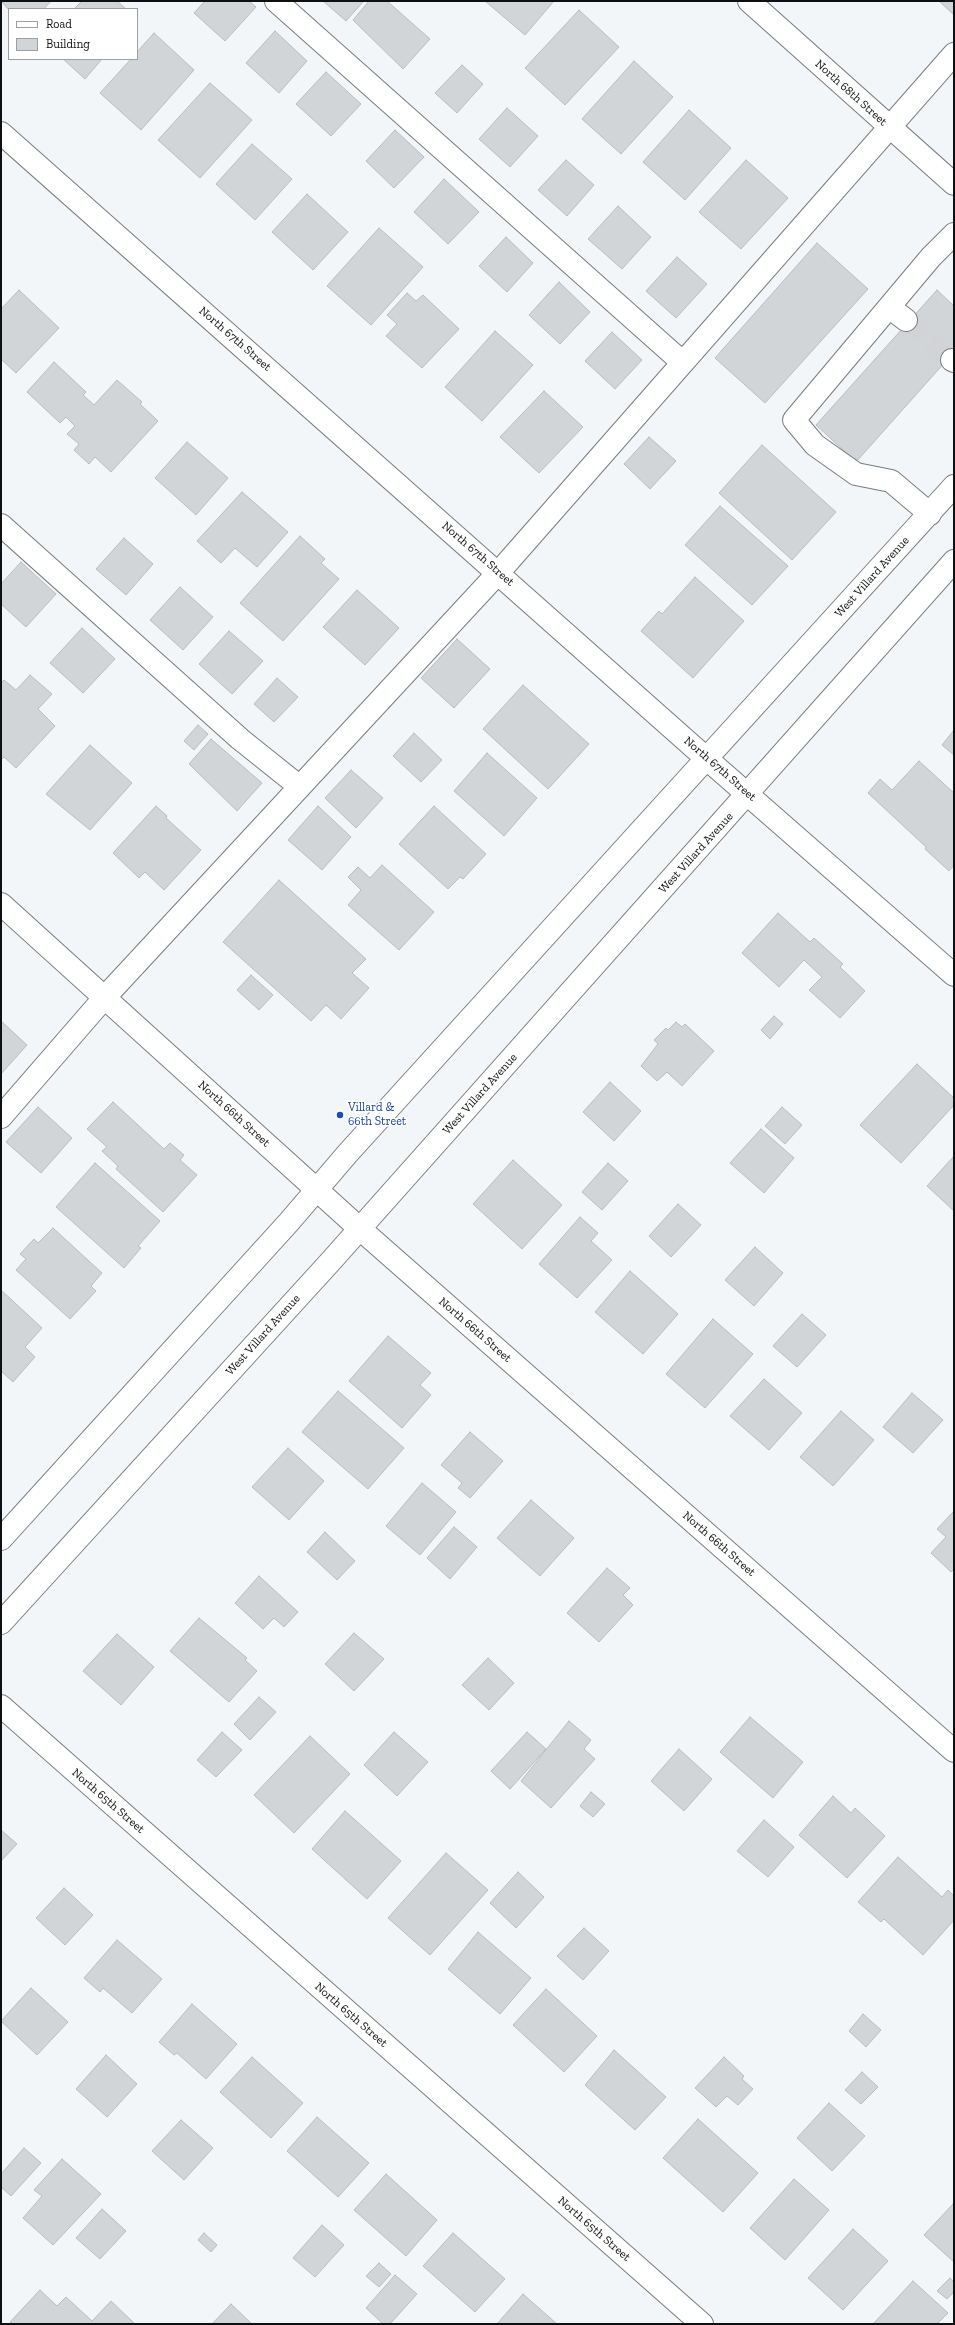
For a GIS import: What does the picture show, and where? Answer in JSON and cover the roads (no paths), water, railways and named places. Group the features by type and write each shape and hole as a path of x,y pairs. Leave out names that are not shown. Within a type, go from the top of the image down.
{"street":[{"path":"276,1 682,362"},
{"name":"North 68th Street","path":"749,1 954,184"},
{"path":"1,1117 105,997 498,572 954,54"},
{"name":"North 67th Street","path":"1,133 498,572 707,759 954,975"},
{"path":"930,514 891,481 856,474 815,445 794,420 931,257 954,234"},
{"path":"889,307 906,320"},
{"name":"West Villard Avenue","path":"1,1539 348,1153 954,486"},
{"path":"1,526 240,739 300,787"},
{"name":"West Villard Avenue","path":"1,1623 359,1228 954,562"},
{"name":"North 66th Street","path":"1,904 359,1228 954,1751"},
{"name":"North 65th Street","path":"1,1706 702,2324"}],"tunnel":[{"path":"906,320 952,360"}],"place":[{"name":"Villard & 66th Street","path":"340,1115"}]}
